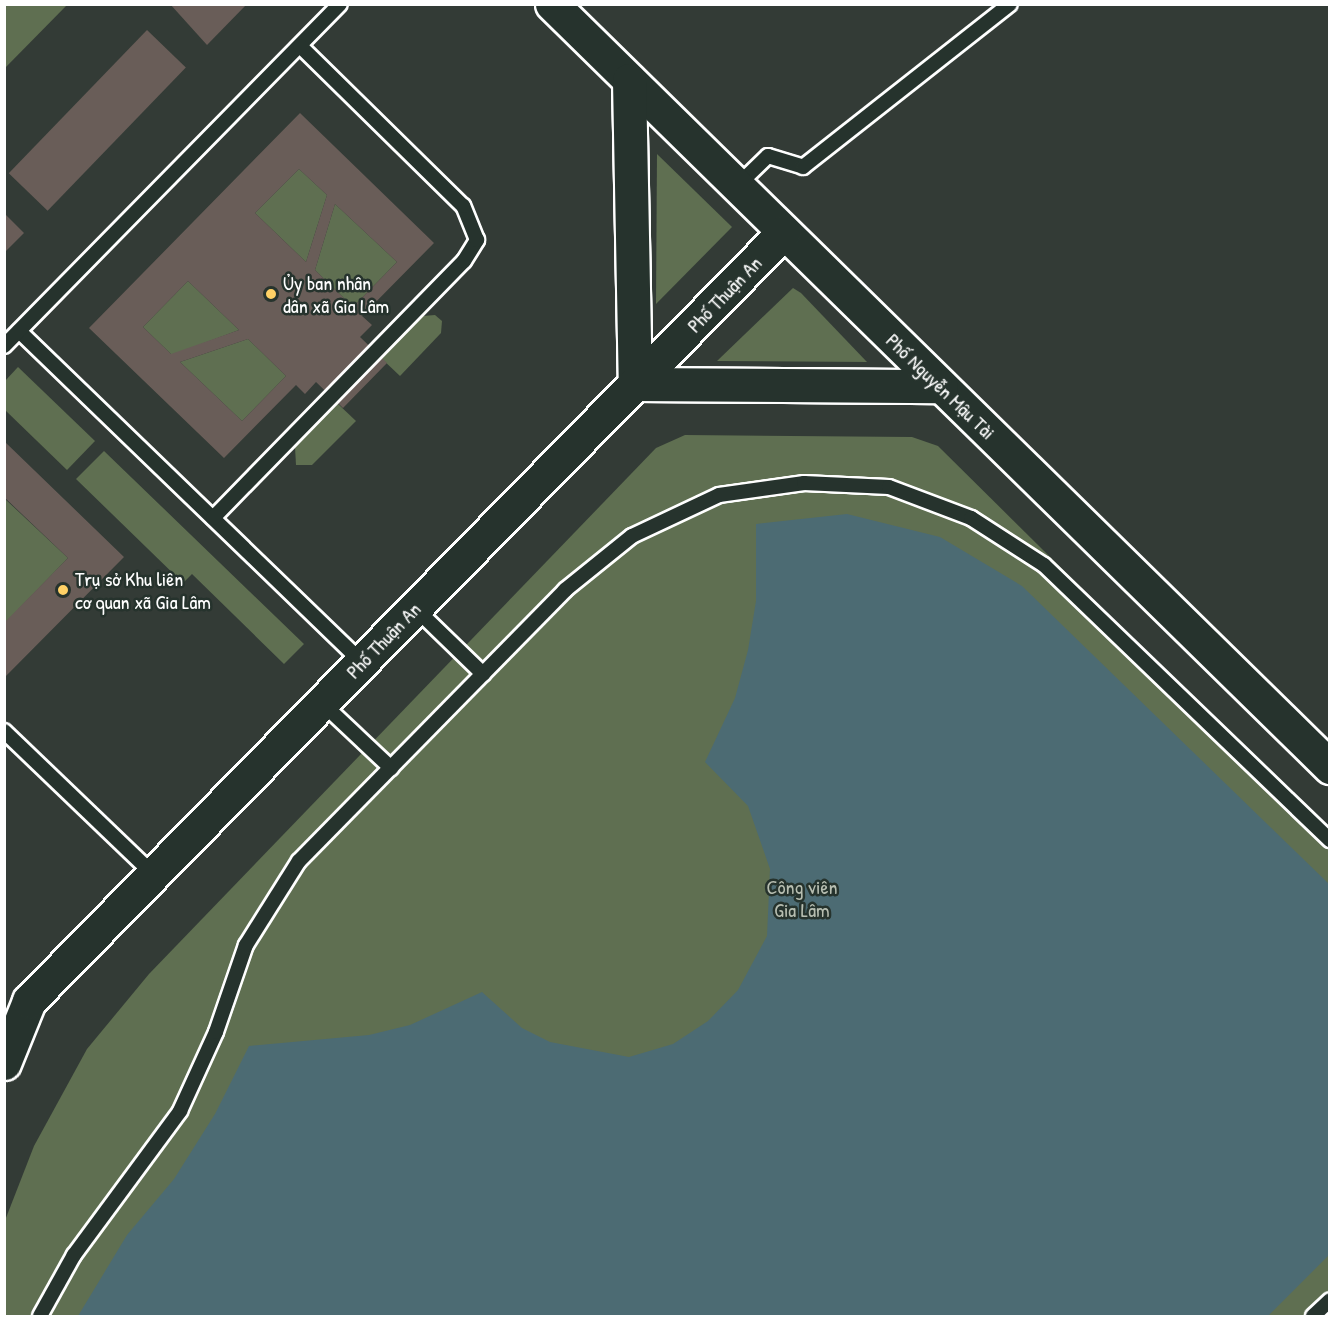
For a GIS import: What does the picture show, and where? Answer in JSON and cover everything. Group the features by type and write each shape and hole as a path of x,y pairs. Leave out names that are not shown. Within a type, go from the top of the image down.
{"street":[{"name":"Phố Nguyễn Mậu Tài","path":"552,4 1329,767"},
{"path":"629,80 635,384 941,387"},
{"name":"Phố Thuận An","path":"4,1063 17,996 153,874 784,232"}],"lane":[{"path":"4,346 340,4"},
{"path":"738,186 768,156 803,167 1010,4"},
{"path":"213,518 465,261 477,240 463,206 300,46"},
{"path":"19,332 362,662"},
{"path":"40,1317 74,1255 180,1111 216,1032 246,945 299,861 565,590 632,536 719,495 804,483 889,487 971,518 1044,565 1329,840"},
{"path":"415,608 483,674"},
{"path":"322,703 391,768"},
{"path":"4,731 153,874"},
{"path":"1313,1317 1329,1300"}],"green space":[{"path":"4,5 67,5 5,68"},
{"path":"657,154 732,227 656,304"},
{"path":"299,169 327,195 306,262 255,213"},
{"path":"335,204 397,262 353,307 315,270"},
{"path":"188,281 239,330 172,355 143,327"},
{"path":"793,288 801,293 867,362 717,361"},
{"path":"435,315 442,321 441,333 400,376 381,358 423,316"},
{"path":"248,339 286,376 242,421 180,362"},
{"path":"18,367 95,441 67,470 5,410 5,381"},
{"path":"337,403 356,421 312,465 296,465 295,447"},
{"name":"Công viên Gia Lâm","path":"685,435 912,437 938,446 1329,833 1329,1316 5,1316 4,1223 34,1146 87,1049 149,974 656,448"},
{"path":"104,451 304,644 284,664 192,574 183,583 76,479"},
{"path":"4,498 68,558 5,623 4,623"}],"water":[{"name":"Công viên Gia Lâm","path":"847,514 940,537 1022,586 1329,884 1329,1255 1268,1316 78,1316 127,1235 174,1179 215,1114 249,1046 369,1035 410,1025 482,992 522,1028 550,1042 629,1057 673,1044 708,1021 738,990 767,936 770,869 748,806 705,762 735,698 748,650 756,601 756,524"}],"building":[{"path":"170,4 247,4 207,45"},
{"path":"147,30 186,68 48,211 9,173"},
{"name":"Ủy ban nhân dân xã Gia Lâm","path":"300,113 434,243 362,316 372,325 360,337 387,363 343,408 316,382 305,394 296,385 224,458 89,328","holes":["299,169 327,195 306,262 255,213","335,204 397,262 353,307 315,270","188,281 239,330 171,354 143,327","248,339 286,376 242,421 180,362"]},
{"path":"4,213 24,233 4,253"},
{"name":"Trụ sở Khu liên cơ quan xã Gia Lâm","path":"4,441 124,557 4,678 4,623 68,558 4,497"}],"place":[{"name":"Ủy ban nhân dân xã Gia Lâm","path":"271,294"},
{"name":"Trụ sở Khu liên cơ quan xã Gia Lâm","path":"63,590"}]}
